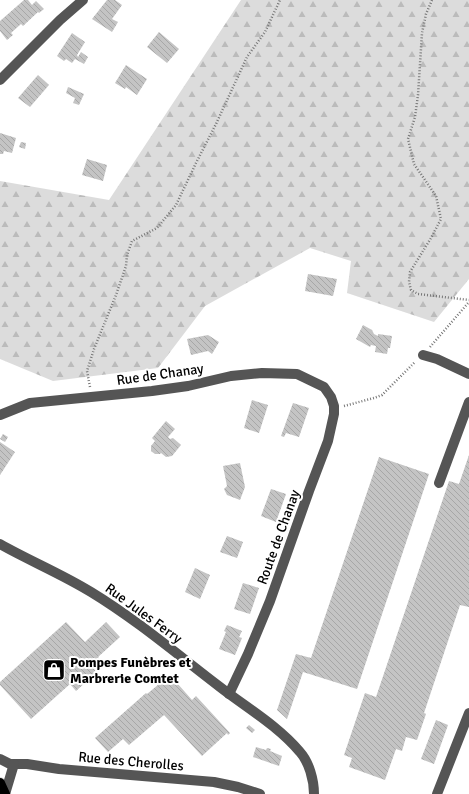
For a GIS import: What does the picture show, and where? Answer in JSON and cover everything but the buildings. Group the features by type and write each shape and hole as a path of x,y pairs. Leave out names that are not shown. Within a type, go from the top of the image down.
{"main road":[{"path":"0,783 5,794"}],"street":[{"path":"0,80 60,20 83,0"},
{"path":"423,355 437,358 469,374"},
{"name":"Rue de Chanay","path":"0,415 30,403 152,391 188,386 231,376 262,373 297,374 324,387"},
{"name":"Route de Chanay","path":"229,694 248,654 270,601 328,441 334,414 334,406 331,397 324,387"},
{"path":"439,483 469,402"},
{"name":"Rue Jules Ferry","path":"0,544 91,591 254,711 301,753 310,772 314,794"},
{"path":"438,794 469,712"},
{"name":"Rue des Cherolles","path":"0,759 12,764 27,764 145,777 214,782 238,787 260,794"},
{"path":"5,794 12,764"}],"path":[{"path":"92,397 87,370 116,295 132,242 157,228 176,205 247,57 265,32 280,0"},
{"path":"432,0 426,14 422,33 418,95 415,117 408,139 414,164 436,196 441,219 410,272 409,282 412,290 418,294 469,301"},
{"path":"334,414 344,406 382,395 423,355 469,301"}],"green space":[{"path":"241,0 469,0 469,279 434,322 347,293 351,261 310,248 205,306 158,368 53,381 0,359 0,181 109,200"}],"place":[{"name":"Pompes Funèbres et Marbrerie Comtet","path":"54,670"}]}
